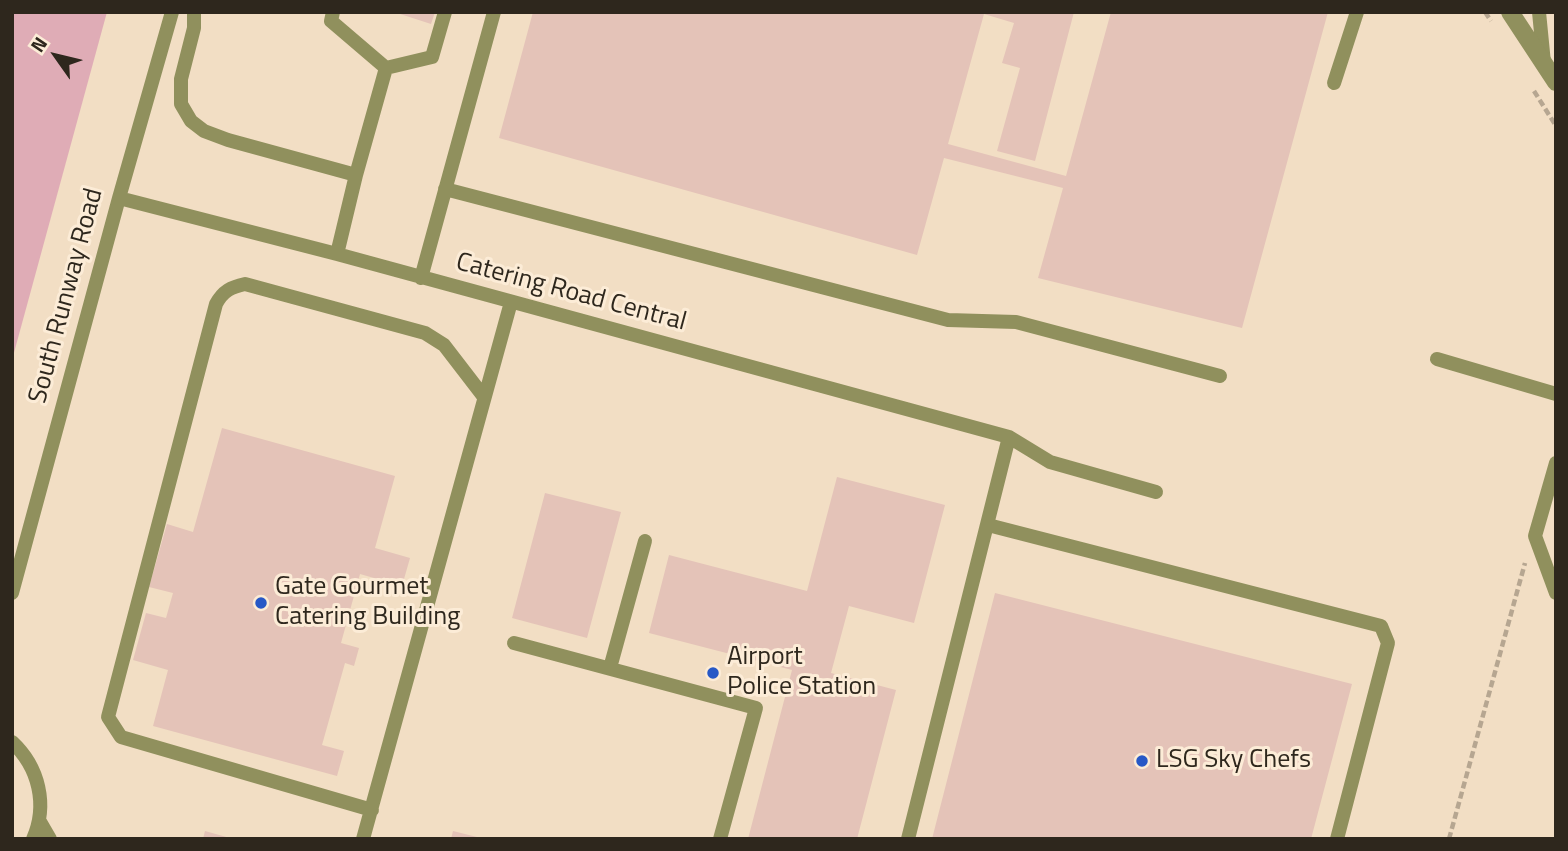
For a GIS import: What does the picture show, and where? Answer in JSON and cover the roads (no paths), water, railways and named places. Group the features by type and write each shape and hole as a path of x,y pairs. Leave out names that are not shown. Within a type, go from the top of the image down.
{"street":[{"path":"1510,12 1556,82"}],"lane":[{"name":"South Runway Road","path":"12,593 172,12"},
{"path":"194,12 194,28 181,79 181,104 191,121 204,131 228,140 356,175"},
{"path":"333,12 331,22 386,68"},
{"path":"386,68 432,57 445,12"},
{"path":"421,278 495,12"},
{"path":"1334,83 1357,12"},
{"path":"1539,12 1544,65"},
{"path":"337,254 386,68"},
{"path":"446,189 948,320 1016,322 1220,376"},
{"name":"Catering Road Central","path":"119,198 337,254 1009,437 1050,462 1156,492"},
{"path":"372,810 121,737 108,717 216,304 221,295 232,287 245,284 425,333 444,345 484,397"},
{"path":"363,839 511,302"},
{"path":"1437,359 1556,394"},
{"path":"908,839 1009,437"},
{"path":"1555,593 1535,536 1556,463"},
{"path":"988,525 1381,626 1388,643 1337,839"},
{"path":"610,668 645,541"},
{"path":"514,643 756,708 720,839"},
{"path":"12,742 22,751 35,772 41,796 40,820 33,839"},
{"path":"40,820 50,839"}],"place":[{"name":"Gate Gourmet Catering Building","path":"261,603"},
{"name":"Airport Police Station","path":"713,673"},
{"name":"LSG Sky Chefs","path":"1142,761"}]}
